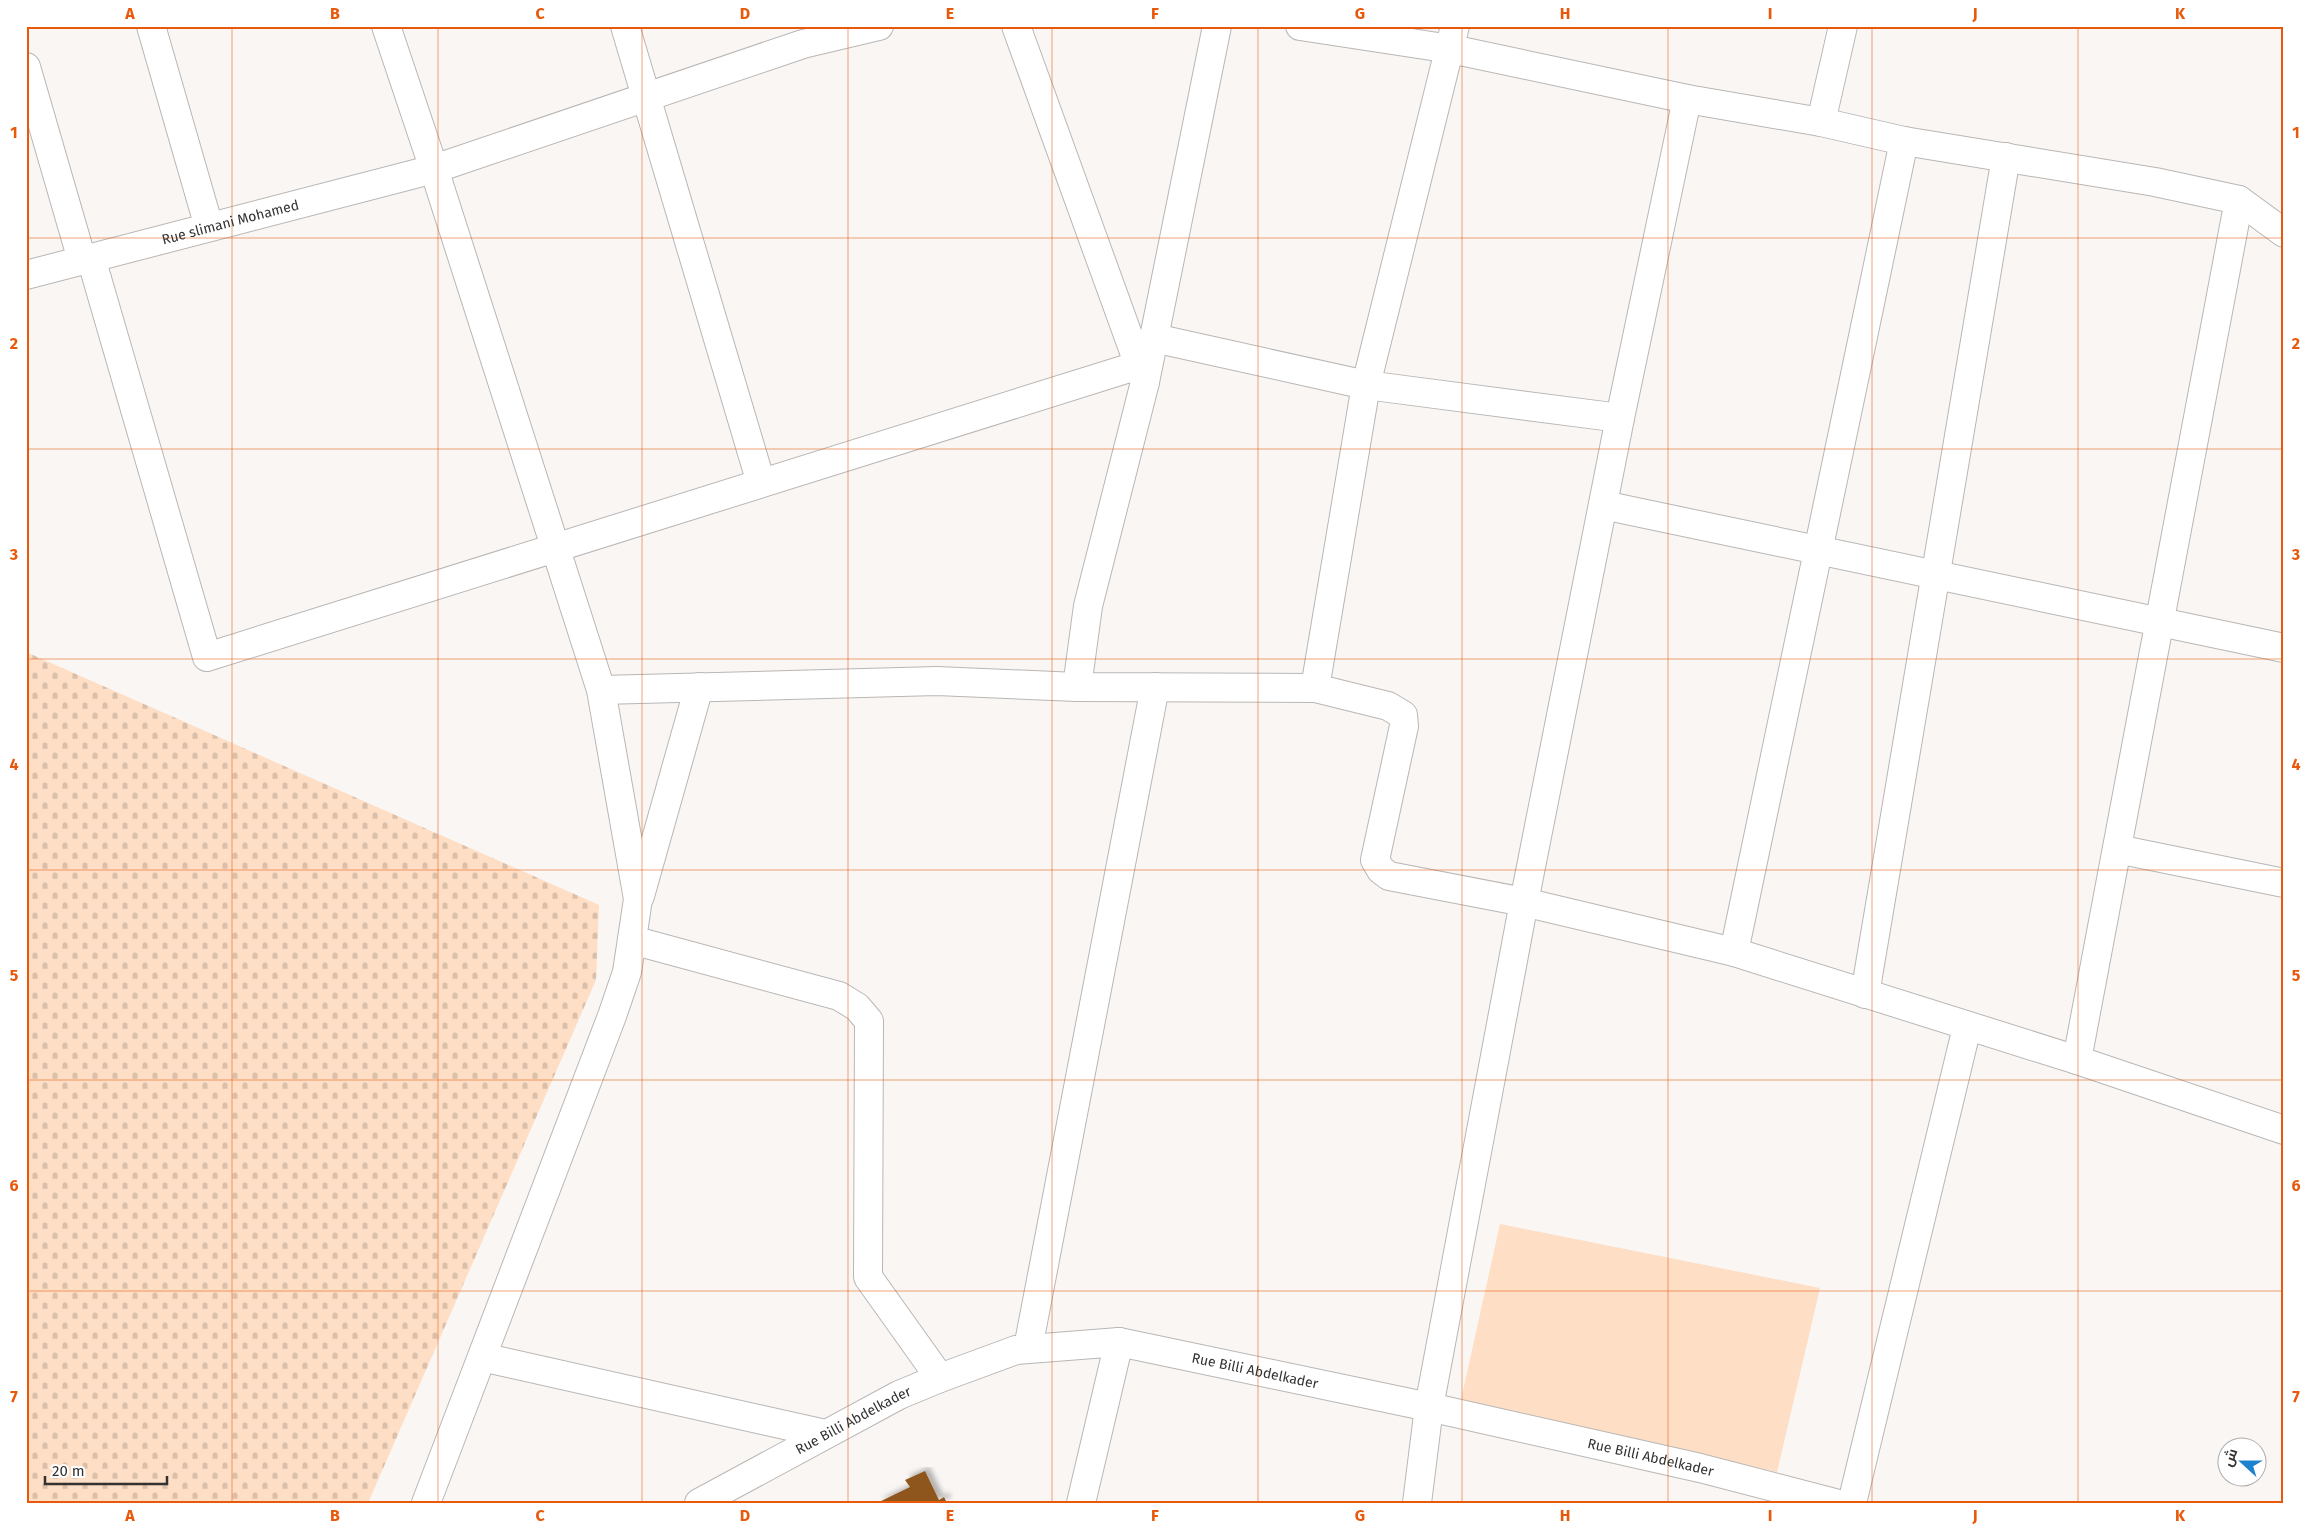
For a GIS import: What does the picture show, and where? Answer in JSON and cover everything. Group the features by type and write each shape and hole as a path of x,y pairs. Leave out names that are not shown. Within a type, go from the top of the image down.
{"street":[{"path":"151,26 209,227"},
{"path":"386,26 434,169 601,690 638,899 628,972 426,1503"},
{"path":"625,26 761,483"},
{"name":"Rue slimani Mohamed","path":"26,275 434,169 804,44 879,26"},
{"path":"1016,26 1142,374"},
{"path":"1077,687 1088,606 1142,374 1154,338 1217,26"},
{"path":"1300,26 1453,38 1687,99 1821,122 1904,141 2155,182 2239,200 2284,233"},
{"path":"1821,122 1843,26"},
{"path":"1315,688 1366,385 1453,38"},
{"path":"26,67 207,657 761,483 1142,374"},
{"path":"1417,1503 1429,1407 1524,902 1620,418 1687,99"},
{"path":"1734,952 1904,141"},
{"path":"1865,994 2006,157"},
{"path":"2077,1060 2239,200"},
{"path":"1154,338 1366,385 1620,418"},
{"path":"1603,505 2160,624 2284,648"},
{"path":"601,690 937,681 1077,687 1315,688 1388,706 1403,715 1404,726 1375,860 1381,870 1389,876 1524,902 1734,952 2077,1060 2284,1130"},
{"path":"636,909 699,687"},
{"path":"1028,1348 1155,688"},
{"path":"2117,849 2284,883"},
{"path":"632,940 839,996 857,1007 870,1021 868,1277 940,1378"},
{"path":"1852,1503 1968,1027"},
{"path":"1081,1503 1119,1342"},
{"name":"Rue Billi Abdelkader","path":"700,1503 899,1394 940,1378 1016,1350 1119,1342 1429,1407 1700,1468 1835,1503"},
{"path":"482,1357 825,1434"}],"green space":[{"path":"26,652 599,905 596,980 368,1503 26,1503"},
{"path":"1500,1224 1820,1288 1777,1472 1461,1400"}],"building":[{"path":"925,1471 939,1500 944,1497 947,1503 877,1503 910,1487 905,1480"}]}
